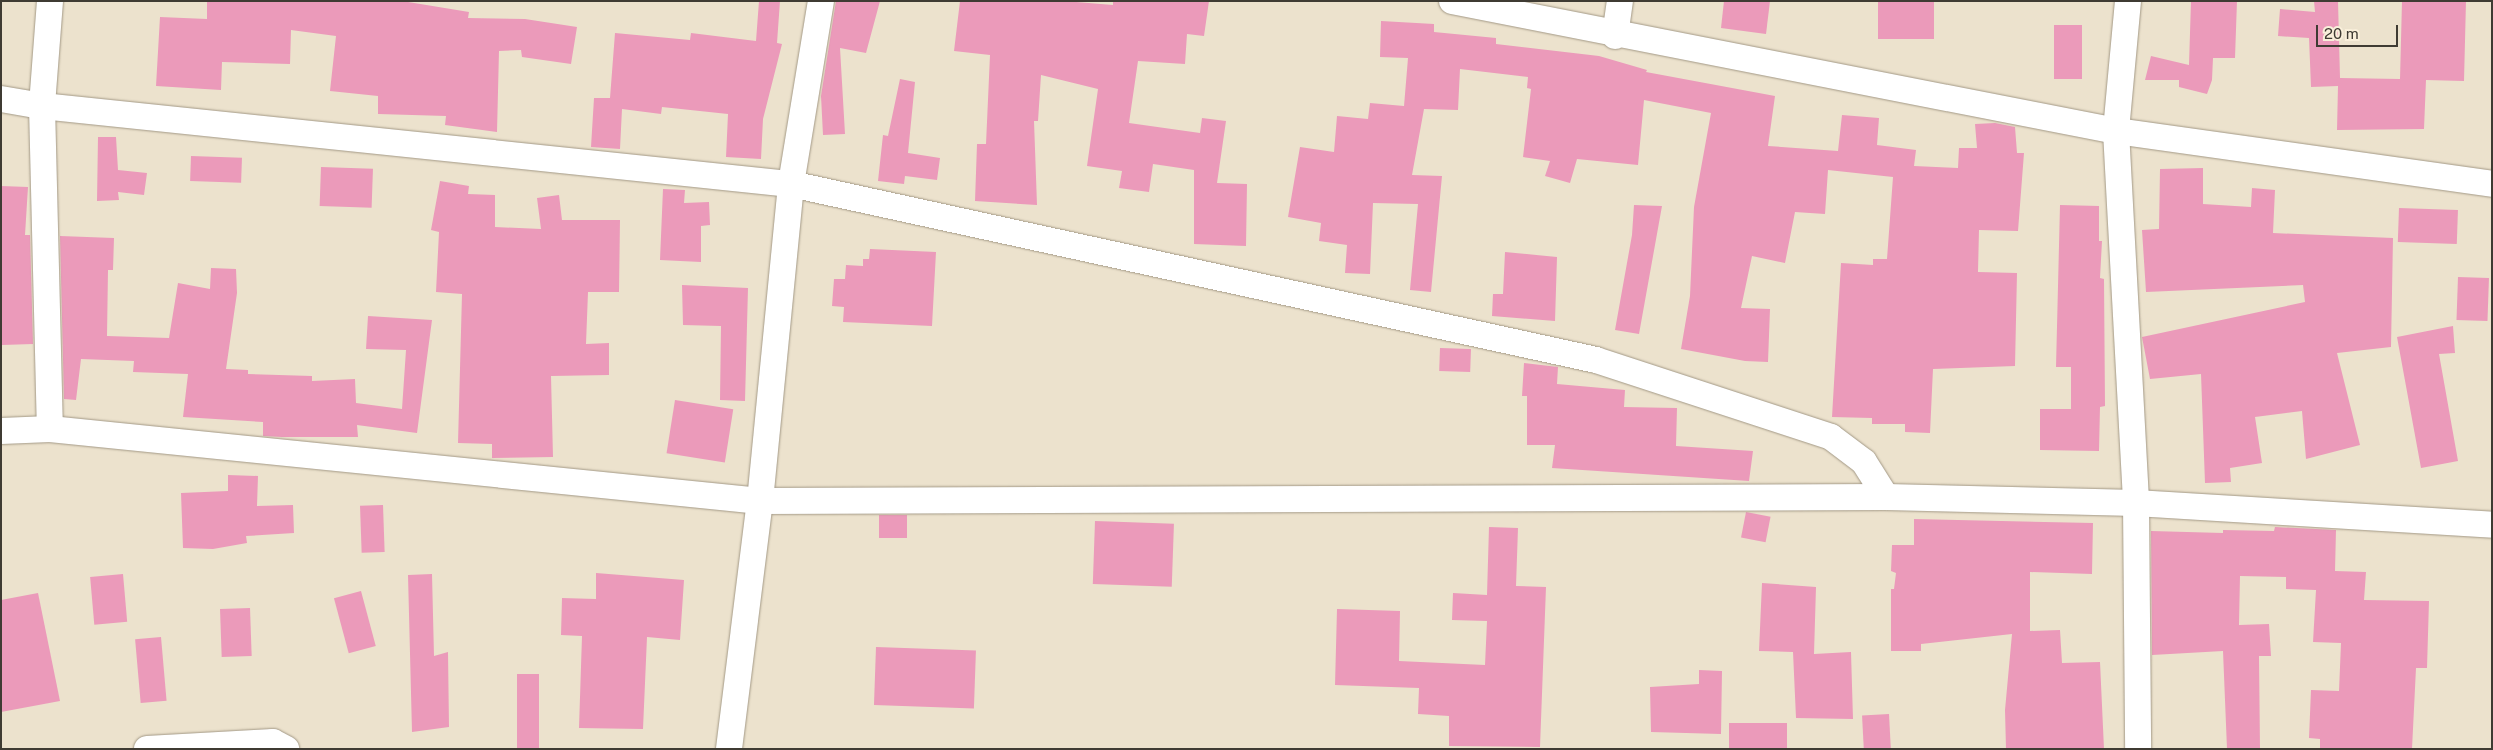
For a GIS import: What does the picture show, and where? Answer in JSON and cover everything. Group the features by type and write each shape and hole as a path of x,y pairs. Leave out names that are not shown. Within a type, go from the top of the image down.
{"street":[{"path":"50,1 42,106 50,429"},
{"path":"729,749 760,501 790,184 821,1"},
{"path":"1452,1 1615,36 2116,131 2492,184"},
{"path":"1615,36 1620,1"},
{"path":"2128,1 2116,131 2136,504 2138,749"},
{"path":"1,99 42,106 790,184 1596,360 1831,437 1864,462 1886,496"},
{"path":"1,431 50,429 760,501 1886,496 2136,504 2492,525"},
{"path":"147,749 273,742 286,749"}],"building":[{"path":"207,1 402,1 469,12 468,18 525,19 577,27 571,64 522,57 521,50 499,51 497,132 445,125 446,116 378,114 378,96 330,91 336,36 291,30 290,64 222,62 221,90 156,86 160,17 207,19"},
{"path":"759,1 780,1 777,43 782,44 763,119 761,159 726,157 728,114 662,107 661,114 622,109 620,149 591,147 594,98 610,98 615,33 690,40 691,33 756,41"},
{"path":"836,1 880,1 866,53 840,48 845,134 823,135 821,96"},
{"path":"960,1 1064,1 1113,5 1113,1 1209,1 1204,36 1187,34 1185,64 1138,61 1129,123 1200,133 1202,118 1226,121 1217,183 1247,184 1246,246 1194,244 1194,170 1153,164 1149,192 1119,188 1122,171 1087,166 1098,89 1041,75 1038,121 1034,121 1037,205 975,201 977,144 986,144 990,55 954,51"},
{"path":"1724,1 1770,1 1766,34 1721,28"},
{"path":"1878,1 1934,1 1934,39 1878,39"},
{"path":"2191,1 2237,1 2235,58 2213,58 2212,80 2207,94 2179,87 2179,80 2145,80 2151,56 2189,65"},
{"path":"2314,1 2338,1 2340,78 2400,79 2402,1 2466,1 2464,81 2426,80 2424,129 2337,130 2338,86 2311,87 2309,38 2278,36 2280,9 2315,12"},
{"path":"1381,21 1434,24 1434,32 1496,38 1496,44 1599,56 1647,70 1646,72 1775,96 1768,146 1838,151 1842,115 1879,118 1877,145 1916,150 1914,166 1958,168 1959,148 1977,148 1975,124 1995,123 2015,127 2017,153 2024,153 2018,231 1979,230 1978,272 2017,273 2015,366 1933,369 1930,433 1905,432 1905,424 1872,424 1872,418 1832,417 1841,263 1873,265 1873,259 1887,259 1893,177 1828,170 1825,214 1795,212 1785,263 1752,256 1741,308 1770,309 1768,362 1745,361 1681,349 1690,296 1694,207 1711,113 1644,100 1638,165 1577,159 1570,183 1545,176 1550,161 1523,157 1531,89 1527,88 1528,77 1460,69 1458,110 1424,109 1412,175 1442,176 1431,292 1410,290 1418,204 1373,203 1370,274 1345,273 1347,245 1319,241 1321,223 1288,217 1300,147 1334,152 1337,116 1368,119 1370,103 1404,106 1408,58 1380,57"},
{"path":"2054,25 2082,25 2082,79 2054,79"},
{"path":"900,79 915,82 908,153 940,158 937,180 905,176 904,184 878,181 883,135 888,136"},
{"path":"98,137 116,137 118,170 147,173 144,195 118,192 119,200 97,201"},
{"path":"191,156 242,158 241,183 190,181"},
{"path":"321,167 373,169 372,208 320,206"},
{"path":"2203,168 2203,204 2251,207 2252,188 2275,190 2273,233 2393,238 2391,347 2337,353 2360,445 2306,459 2302,411 2255,417 2262,463 2230,468 2231,482 2205,483 2201,374 2150,379 2142,337 2305,302 2303,285 2146,292 2142,230 2159,229 2160,169"},
{"path":"440,181 469,186 468,194 495,195 495,227 541,229 537,198 559,195 562,220 620,220 619,292 588,292 586,344 609,343 609,375 551,376 553,457 492,458 492,444 458,443 462,294 436,292 439,232 431,230"},
{"path":"1,186 28,187 25,235 30,235 33,344 2,345"},
{"path":"663,189 685,190 684,203 709,202 710,225 701,226 701,262 660,260"},
{"path":"1634,205 1662,206 1639,334 1615,330 1632,235"},
{"path":"2060,205 2099,206 2099,241 2102,241 2100,278 2104,279 2105,406 2100,407 2099,451 2040,450 2040,409 2071,409 2071,367 2056,367"},
{"path":"2399,208 2458,210 2457,244 2398,242"},
{"path":"60,236 114,238 113,270 108,270 107,336 169,338 178,283 210,289 211,268 236,269 237,293 226,369 248,370 248,374 312,376 312,381 355,379 356,403 402,409 406,350 366,349 368,316 432,320 417,433 357,425 358,437 263,436 263,422 183,417 188,374 133,372 134,361 81,359 76,400 64,399"},
{"path":"870,249 936,252 932,326 843,322 844,307 832,306 834,279 845,279 846,265 863,266 863,259 869,259"},
{"path":"1505,252 1557,257 1555,321 1492,316 1493,294 1503,294"},
{"path":"2458,277 2489,278 2487,321 2456,320"},
{"path":"682,285 748,288 745,401 720,400 721,326 683,325"},
{"path":"2453,326 2455,353 2439,354 2458,461 2421,468 2397,337"},
{"path":"1440,348 1471,349 1470,372 1439,371"},
{"path":"1524,363 1558,367 1557,384 1625,390 1624,407 1677,408 1676,446 1753,451 1749,481 1552,468 1555,445 1527,445 1527,396 1522,396"},
{"path":"675,400 733,409 725,463 667,453"},
{"path":"228,475 258,476 257,506 293,505 294,533 246,536 247,543 213,549 183,548 181,493 228,491"},
{"path":"383,505 385,552 362,553 360,506"},
{"path":"1746,512 1771,517 1766,542 1741,538"},
{"path":"879,515 907,515 907,538 879,538"},
{"path":"1914,519 2093,523 2092,574 2030,572 2030,631 2060,630 2062,663 2100,662 2104,749 2006,749 2005,710 2012,634 1921,644 1921,651 1891,651 1891,589 1894,589 1896,573 1891,571 1892,545 1914,545"},
{"path":"1095,521 1174,524 1172,587 1093,584"},
{"path":"1489,527 1518,528 1516,586 1546,587 1540,747 1449,746 1449,716 1418,714 1419,688 1335,685 1337,609 1400,611 1399,661 1485,665 1487,621 1452,620 1453,593 1487,595"},
{"path":"2275,527 2336,530 2335,571 2366,572 2364,600 2429,601 2427,668 2416,668 2412,749 2320,749 2320,739 2309,738 2311,690 2339,691 2341,643 2313,642 2316,590 2286,589 2286,577 2240,576 2239,625 2269,624 2271,656 2259,656 2260,749 2227,749 2223,651 2152,655 2151,531 2223,533 2223,530 2274,531"},
{"path":"596,573 684,580 680,640 647,637 643,729 579,728 582,636 561,635 562,598 596,599"},
{"path":"123,574 127,622 94,625 90,577"},
{"path":"432,574 434,656 448,652 449,727 412,732 408,575"},
{"path":"1762,583 1816,587 1814,654 1851,652 1853,719 1796,718 1793,652 1759,651"},
{"path":"361,591 376,646 349,653 334,598"},
{"path":"38,593 60,701 1,712 1,600"},
{"path":"250,608 252,656 222,657 220,609"},
{"path":"161,637 167,701 141,703 135,639"},
{"path":"876,647 976,650 974,708 874,705"},
{"path":"1699,670 1722,671 1721,734 1651,732 1650,687 1699,684"},
{"path":"517,674 539,674 539,749 517,749"},
{"path":"1889,714 1891,749 1864,749 1862,715"},
{"path":"1729,723 1787,723 1787,749 1729,749"}]}
